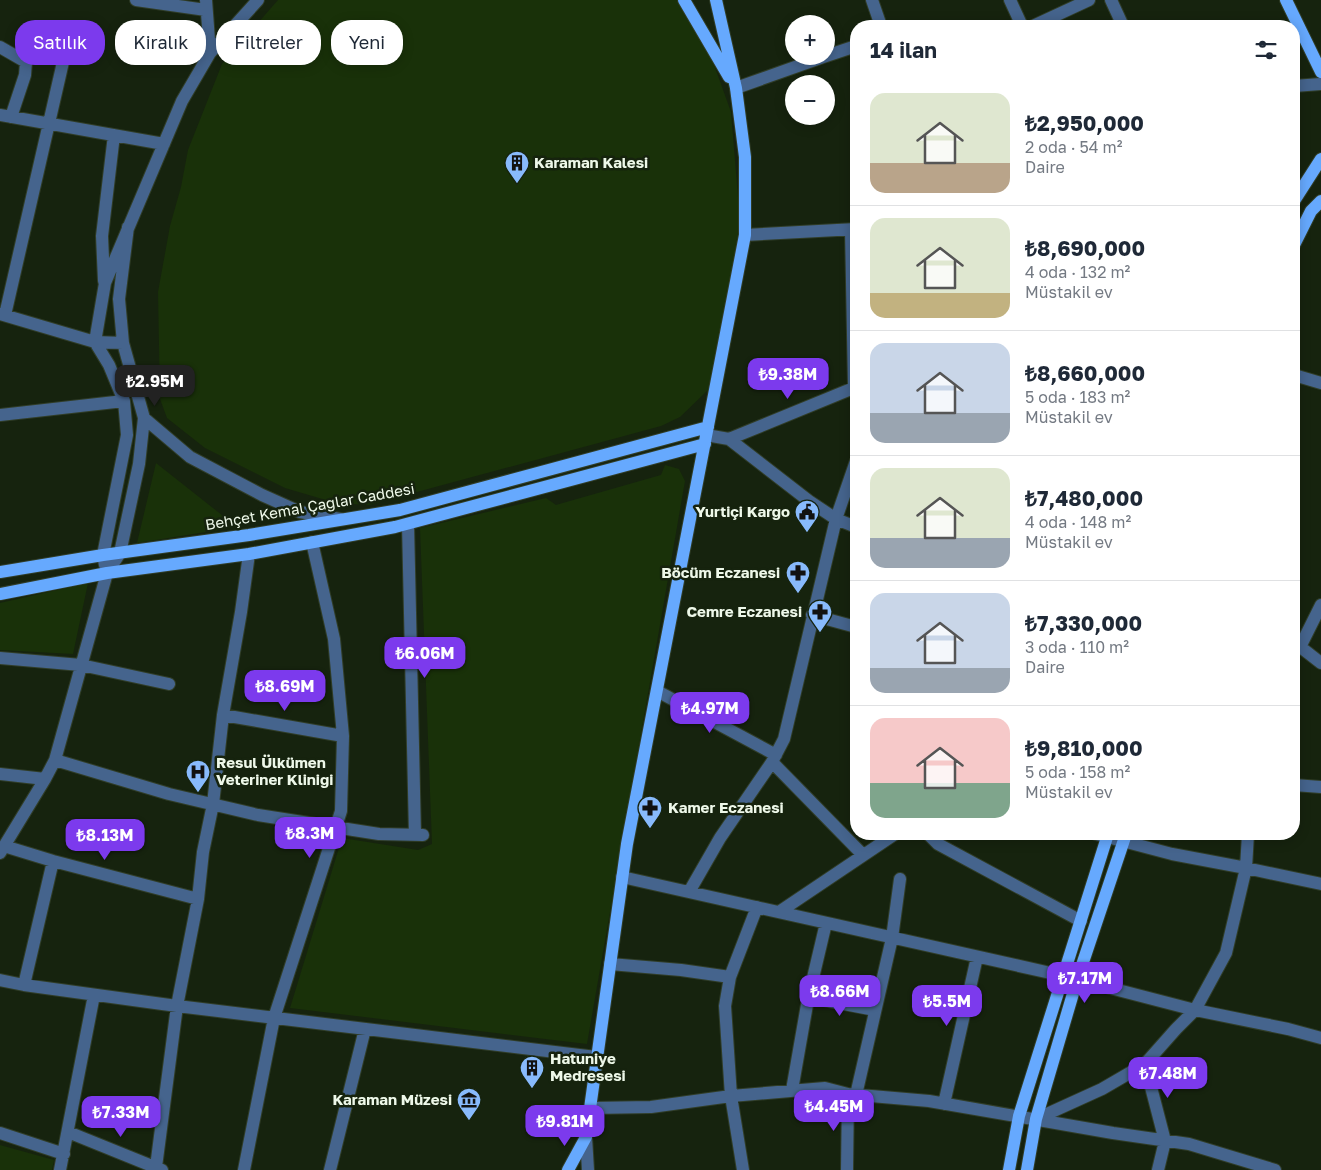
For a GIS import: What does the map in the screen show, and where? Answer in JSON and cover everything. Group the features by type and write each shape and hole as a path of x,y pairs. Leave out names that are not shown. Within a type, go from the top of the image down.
{"main road":[{"path":"684,0 736,88"},
{"path":"568,1170 586,1137 629,835 745,235 745,157 736,88 716,0"},
{"path":"1286,0 1296,20"},
{"path":"1300,29 1321,72"},
{"path":"1300,192 1321,159"},
{"path":"1300,233 1311,211 1321,202"},
{"path":"0,594 106,573 248,554 408,524 706,435"},
{"name":"Behçet Kemal Çağlar Caddesi","path":"0,572 103,555 249,535 400,510 706,435"},
{"path":"1009,1170 1019,1116 1081,921 1103,840"},
{"path":"1027,1170 1036,1119 1077,980 1124,840"}],"street":[{"path":"136,0 206,5 210,53"},
{"path":"104,286 182,101 210,53 258,0"},
{"path":"872,0 879,20"},
{"path":"1010,0 1019,20"},
{"path":"1046,20 1089,0"},
{"path":"1111,0 1120,20"},
{"path":"0,47 26,62 25,75 6,116 164,144"},
{"path":"835,53 850,48"},
{"path":"62,65 2,315 95,342 123,343"},
{"path":"736,88 801,65"},
{"path":"1300,86 1321,84"},
{"path":"106,573 103,555 127,435 124,401 109,365 95,342 104,286 102,236 114,135"},
{"path":"128,227 119,299 123,343 144,418 139,464 120,553 106,573 55,760 2,850 53,861 198,899"},
{"path":"745,235 850,230"},
{"path":"1300,377 1321,383"},
{"path":"729,439 850,389"},
{"path":"0,415 124,401"},
{"path":"144,418 190,457 262,495 300,512 342,520"},
{"path":"706,435 729,439 800,494 836,519 850,525"},
{"path":"689,892 720,838 774,759 784,739 836,519 850,490"},
{"path":"55,760 169,794 258,815 379,834 419,835 408,524"},
{"path":"244,1170 274,1018 341,811 342,736 334,639 312,542"},
{"path":"68,1132 159,1168 177,1006 198,899 213,804 223,715 241,612 248,554"},
{"path":"1300,639 1321,605"},
{"path":"812,615 850,625"},
{"path":"1300,646 1321,663"},
{"path":"0,658 81,666 169,684"},
{"path":"657,691 774,759 863,855"},
{"path":"223,715 342,736"},
{"path":"0,774 45,779"},
{"path":"1300,786 1321,788"},
{"path":"779,912 886,840"},
{"path":"934,840 938,844 1081,921"},
{"path":"1133,840 1172,854 1321,884"},
{"path":"1036,1119 1102,1089 1145,1064 1176,1028 1195,1010 1226,953 1246,868 1248,840"},
{"path":"24,985 53,861"},
{"path":"622,877 1064,976 1195,1010 1288,1029 1321,1038"},
{"path":"847,1170 852,1095 892,938 900,879"},
{"path":"743,1170 731,1096 725,1006 730,977 757,907"},
{"path":"792,1090 808,999 826,923"},
{"path":"944,1104 977,957"},
{"path":"610,964 681,970 730,977"},
{"path":"0,980 177,1006 596,1057"},
{"path":"60,1170 94,995"},
{"path":"808,999 875,1010"},
{"path":"330,1170 365,1029"},
{"path":"1145,1064 1165,1141 1158,1170"},
{"path":"591,1108 651,1108 731,1096 825,1088 852,1095 944,1104 1189,1144 1272,1170"},
{"path":"0,1133 64,1154"},
{"path":"586,1137 588,1170"}],"green space":[{"name":"Karaman Kalesi","path":"278,0 678,0 708,48 731,112 740,221 734,265 708,390 680,417 661,426 369,505 336,503 285,488 205,448 167,418 160,399 158,292 170,226 181,187 188,150 222,65 321,65 321,20 260,20"},
{"path":"156,463 237,527 137,543"},
{"path":"665,465 679,469 685,481 587,1044 290,1008 342,838 418,850 432,844 420,528 546,498 556,505 661,475"},
{"path":"88,583 73,654 0,650 0,603"},
{"path":"0,1145 54,1160 52,1170 0,1170"}],"place":[{"name":"Karaman Kalesi","path":"517,184"},
{"name":"Yurtiçi Kargo","path":"807,533"},
{"name":"Böcüm Eczanesi","path":"798,594"},
{"name":"Cemre Eczanesi","path":"820,633"},
{"name":"Resul Ülkümen Veteriner Kliniği","path":"198,793"},
{"name":"Kamer Eczanesi","path":"650,829"},
{"name":"Hatuniye Medresesi","path":"532,1089"},
{"name":"Karaman Müzesi","path":"469,1121"}]}
